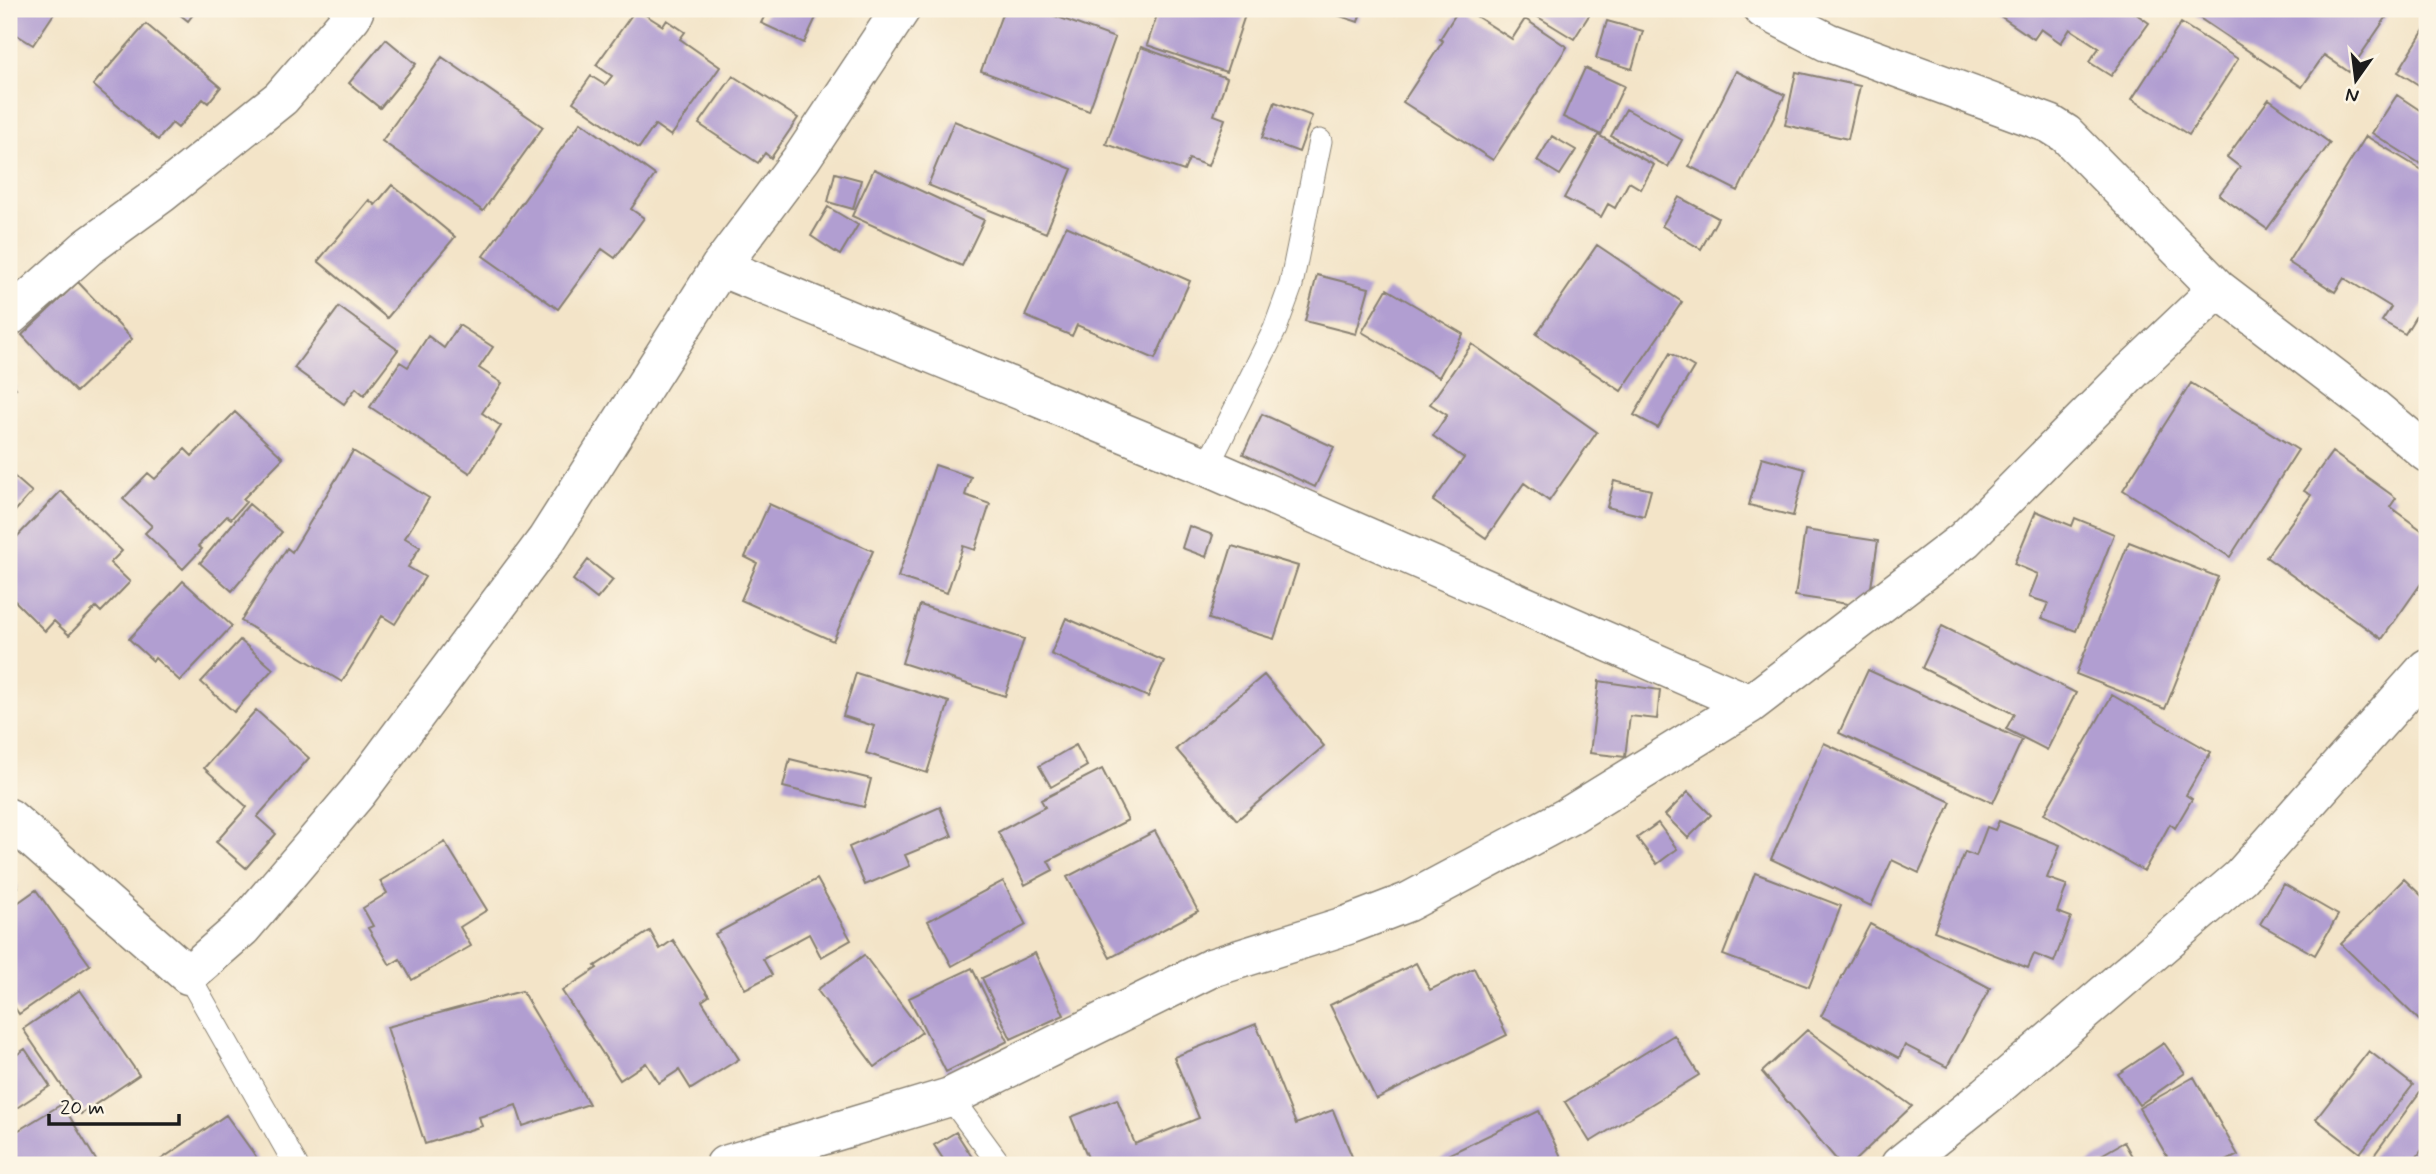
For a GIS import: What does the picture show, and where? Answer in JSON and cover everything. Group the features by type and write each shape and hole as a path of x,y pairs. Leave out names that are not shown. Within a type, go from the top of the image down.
{"street":[{"path":"9,317 88,248 161,194 281,98 352,16 355,9"},
{"path":"9,818 188,975 242,928 358,792 547,539 720,267 802,158 901,9"},
{"path":"1763,9 1827,42 2050,124 2066,134 2218,289 2371,406 2427,453"},
{"path":"720,267 1207,467 1750,704"},
{"path":"724,1165 950,1097 1211,968 1348,925 1408,902 1567,817 1750,704 1964,540 2133,370 2218,289"},
{"path":"1899,1165 1987,1095 2241,877 2427,668"}],"lane":[{"path":"1207,467 1275,329 1291,285 1320,141"},
{"path":"188,975 296,1165"},
{"path":"950,1097 1000,1165"}],"building":[{"path":"9,9 57,9 33,45 9,30"},
{"path":"173,9 197,9 188,21"},
{"path":"636,9 663,26 667,20 685,32 680,39 720,67 671,136 655,125 639,148 573,102 591,76 605,85 612,76 596,65"},
{"path":"768,9 820,9 804,43 761,23"},
{"path":"1004,9 1036,9 1115,38 1089,111 981,71"},
{"path":"1159,9 1247,9 1226,72 1147,45"},
{"path":"1319,9 1362,9 1358,22"},
{"path":"1459,9 1465,9 1512,39 1525,19 1567,47 1493,160 1403,102 1443,41 1440,39"},
{"path":"1525,9 1593,9 1574,39"},
{"path":"1990,9 2129,9 2149,23 2111,76 2089,62 2099,48 2070,29 2061,43 2041,29 2034,39"},
{"path":"2200,9 2392,9 2349,72 2324,55 2302,87 2195,15"},
{"path":"1607,21 1643,31 1632,69 1596,58"},
{"path":"2181,23 2238,59 2189,135 2132,99"},
{"path":"146,24 221,87 208,103 203,99 178,128 172,123 158,140 93,85"},
{"path":"2427,25 2427,90 2398,72"},
{"path":"386,39 416,64 380,108 349,83"},
{"path":"1141,47 1227,78 1214,115 1225,119 1208,166 1189,159 1184,171 1106,144"},
{"path":"442,57 543,127 483,211 382,141"},
{"path":"1585,68 1624,86 1601,135 1563,117"},
{"path":"1736,71 1785,95 1738,191 1689,166"},
{"path":"1796,72 1860,86 1848,139 1785,125"},
{"path":"733,76 798,118 771,158 765,153 758,163 699,124"},
{"path":"2397,95 2427,115 2427,168 2372,133"},
{"path":"2269,99 2330,143 2267,229 2219,195 2240,167 2227,157"},
{"path":"1275,102 1312,116 1299,152 1262,138"},
{"path":"1626,109 1682,140 1668,167 1611,136"},
{"path":"954,121 1072,169 1046,233 928,185"},
{"path":"581,122 655,175 631,209 644,218 615,258 602,249 558,309 483,256"},
{"path":"1598,135 1654,165 1641,189 1629,182 1615,208 1608,204 1601,217 1564,198"},
{"path":"1552,136 1576,150 1560,175 1537,161"},
{"path":"2366,136 2427,173 2427,298 2405,334 2382,321 2391,307 2344,278 2335,292 2288,262"},
{"path":"874,169 984,220 962,266 852,216"},
{"path":"835,173 861,180 853,209 828,202"},
{"path":"392,185 455,237 387,318 318,261 369,200 375,205"},
{"path":"1679,197 1718,218 1701,249 1662,226"},
{"path":"828,207 858,225 840,255 811,236"},
{"path":"1066,226 1190,281 1155,359 1077,325 1072,336 1025,316"},
{"path":"1597,245 1682,302 1621,391 1536,334"},
{"path":"1317,275 1369,288 1356,334 1305,321"},
{"path":"78,282 132,339 76,392 22,335"},
{"path":"1387,289 1463,334 1439,377 1362,332"},
{"path":"339,307 398,350 364,395 356,388 344,404 294,368"},
{"path":"459,325 493,347 479,368 502,383 482,413 501,426 470,473 370,407 400,362 408,367 428,336 444,348"},
{"path":"1472,344 1597,432 1549,501 1524,483 1486,538 1433,501 1464,458 1433,436 1447,415 1430,404"},
{"path":"1670,353 1694,367 1658,428 1634,415"},
{"path":"9,379 16,388 9,393"},
{"path":"2191,383 2298,450 2230,557 2123,490"},
{"path":"235,412 283,458 243,499 246,502 231,519 227,516 198,546 202,549 183,569 145,533 152,526 123,499 148,473 155,479 185,449 192,456"},
{"path":"1262,414 1334,447 1315,487 1243,454"},
{"path":"353,451 429,498 405,538 420,547 408,567 425,577 395,624 382,616 342,682 241,621 287,548 292,552"},
{"path":"2332,452 2396,498 2390,507 2427,534 2427,575 2382,639 2266,557 2311,495 2304,491"},
{"path":"1762,457 1805,469 1793,516 1749,505"},
{"path":"935,465 971,477 965,495 990,504 975,550 963,546 947,593 898,577"},
{"path":"9,472 32,492 9,518"},
{"path":"1614,481 1651,490 1644,516 1607,507"},
{"path":"61,491 122,551 110,563 130,582 101,612 96,607 69,635 54,621 45,631 9,595 9,545"},
{"path":"249,504 282,532 232,591 200,563"},
{"path":"769,504 873,551 833,641 741,600 757,563 745,557"},
{"path":"2036,511 2072,526 2075,518 2114,534 2076,631 2042,618 2048,603 2029,597 2038,574 2014,564"},
{"path":"1189,526 1213,535 1206,557 1182,548"},
{"path":"1805,530 1878,541 1868,607 1795,596"},
{"path":"2129,542 2218,577 2165,709 2076,674"},
{"path":"1232,546 1298,566 1274,639 1209,619"},
{"path":"588,560 613,580 597,599 573,580"},
{"path":"183,581 232,626 180,681 129,639"},
{"path":"920,605 1024,639 1005,696 902,663"},
{"path":"1066,618 1164,661 1148,697 1051,654"},
{"path":"1942,626 2076,693 2047,750 2006,729 2014,714 1922,668"},
{"path":"240,640 273,669 234,712 201,682"},
{"path":"1868,670 2022,740 1993,803 1839,733"},
{"path":"856,673 949,702 927,773 866,753 874,726 843,716"},
{"path":"1264,675 1324,746 1237,820 1176,749"},
{"path":"1599,681 1660,690 1657,719 1630,716 1625,757 1590,753"},
{"path":"2112,695 2211,752 2186,795 2192,799 2175,828 2170,824 2144,871 2044,814"},
{"path":"256,710 309,758 257,817 276,834 246,868 216,842 247,807 204,768"},
{"path":"1824,743 1951,802 1919,873 1892,860 1871,906 1771,859"},
{"path":"1076,745 1087,766 1051,787 1039,766"},
{"path":"790,759 871,779 864,807 783,787"},
{"path":"1102,769 1128,820 1048,861 1053,870 1025,885 998,832 1045,807 1041,800"},
{"path":"1688,792 1711,815 1688,838 1665,815"},
{"path":"940,807 952,836 905,855 910,866 865,885 849,847"},
{"path":"1999,821 2060,845 2047,878 2067,885 2057,912 2071,917 2054,962 2034,954 2028,968 1934,931 1965,852 1976,856 1987,827 1995,830"},
{"path":"1658,823 1677,849 1657,864 1637,838"},
{"path":"1155,831 1198,911 1110,958 1067,877"},
{"path":"445,842 487,910 460,927 471,946 412,980 400,959 390,965 368,928 373,926 363,908 387,893 380,881"},
{"path":"1755,873 1841,906 1809,987 1723,955"},
{"path":"9,877 18,887 9,895"},
{"path":"817,879 851,940 821,957 809,934 763,959 772,975 745,989 715,934"},
{"path":"2404,879 2427,901 2427,1028 2341,944"},
{"path":"1003,881 1026,925 952,966 928,921"},
{"path":"2284,884 2338,915 2315,955 2260,924"},
{"path":"36,890 90,965 19,1014 9,999 9,909"},
{"path":"1870,924 1990,988 1947,1067 1905,1045 1899,1058 1821,1016"},
{"path":"650,931 660,949 673,940 709,996 702,1001 739,1059 691,1089 679,1070 659,1083 646,1063 620,1080 562,991"},
{"path":"1035,953 1064,1015 1011,1039 982,978"},
{"path":"864,955 922,1032 875,1067 817,990"},
{"path":"1416,963 1430,990 1474,968 1507,1035 1376,1099 1330,1005"},
{"path":"972,968 1008,1041 946,1072 909,998"},
{"path":"80,990 139,1075 81,1114 23,1029"},
{"path":"522,991 589,1104 523,1126 516,1105 479,1117 482,1126 425,1144 387,1027"},
{"path":"1256,1024 1296,1124 1333,1110 1353,1159 1337,1165 1091,1165 1071,1117 1117,1099 1135,1144 1199,1118 1174,1057"},
{"path":"1807,1030 1912,1106 1850,1165 1841,1165 1762,1072"},
{"path":"1674,1035 1699,1075 1590,1142 1565,1102"},
{"path":"2164,1043 2185,1073 2139,1105 2118,1074"},
{"path":"25,1049 50,1086 9,1113 9,1060"},
{"path":"2369,1051 2413,1085 2360,1153 2316,1119"},
{"path":"2194,1077 2238,1155 2219,1165 2172,1165 2139,1108"},
{"path":"2427,1082 2427,1143 2411,1165 2367,1165"},
{"path":"62,1104 99,1165 13,1165 10,1159 17,1155 9,1143 9,1136"},
{"path":"1539,1111 1565,1165 1427,1165"},
{"path":"226,1115 262,1165 153,1165"},
{"path":"956,1132 977,1165 947,1165 934,1145"},
{"path":"2124,1142 2137,1165 2084,1165"}]}
